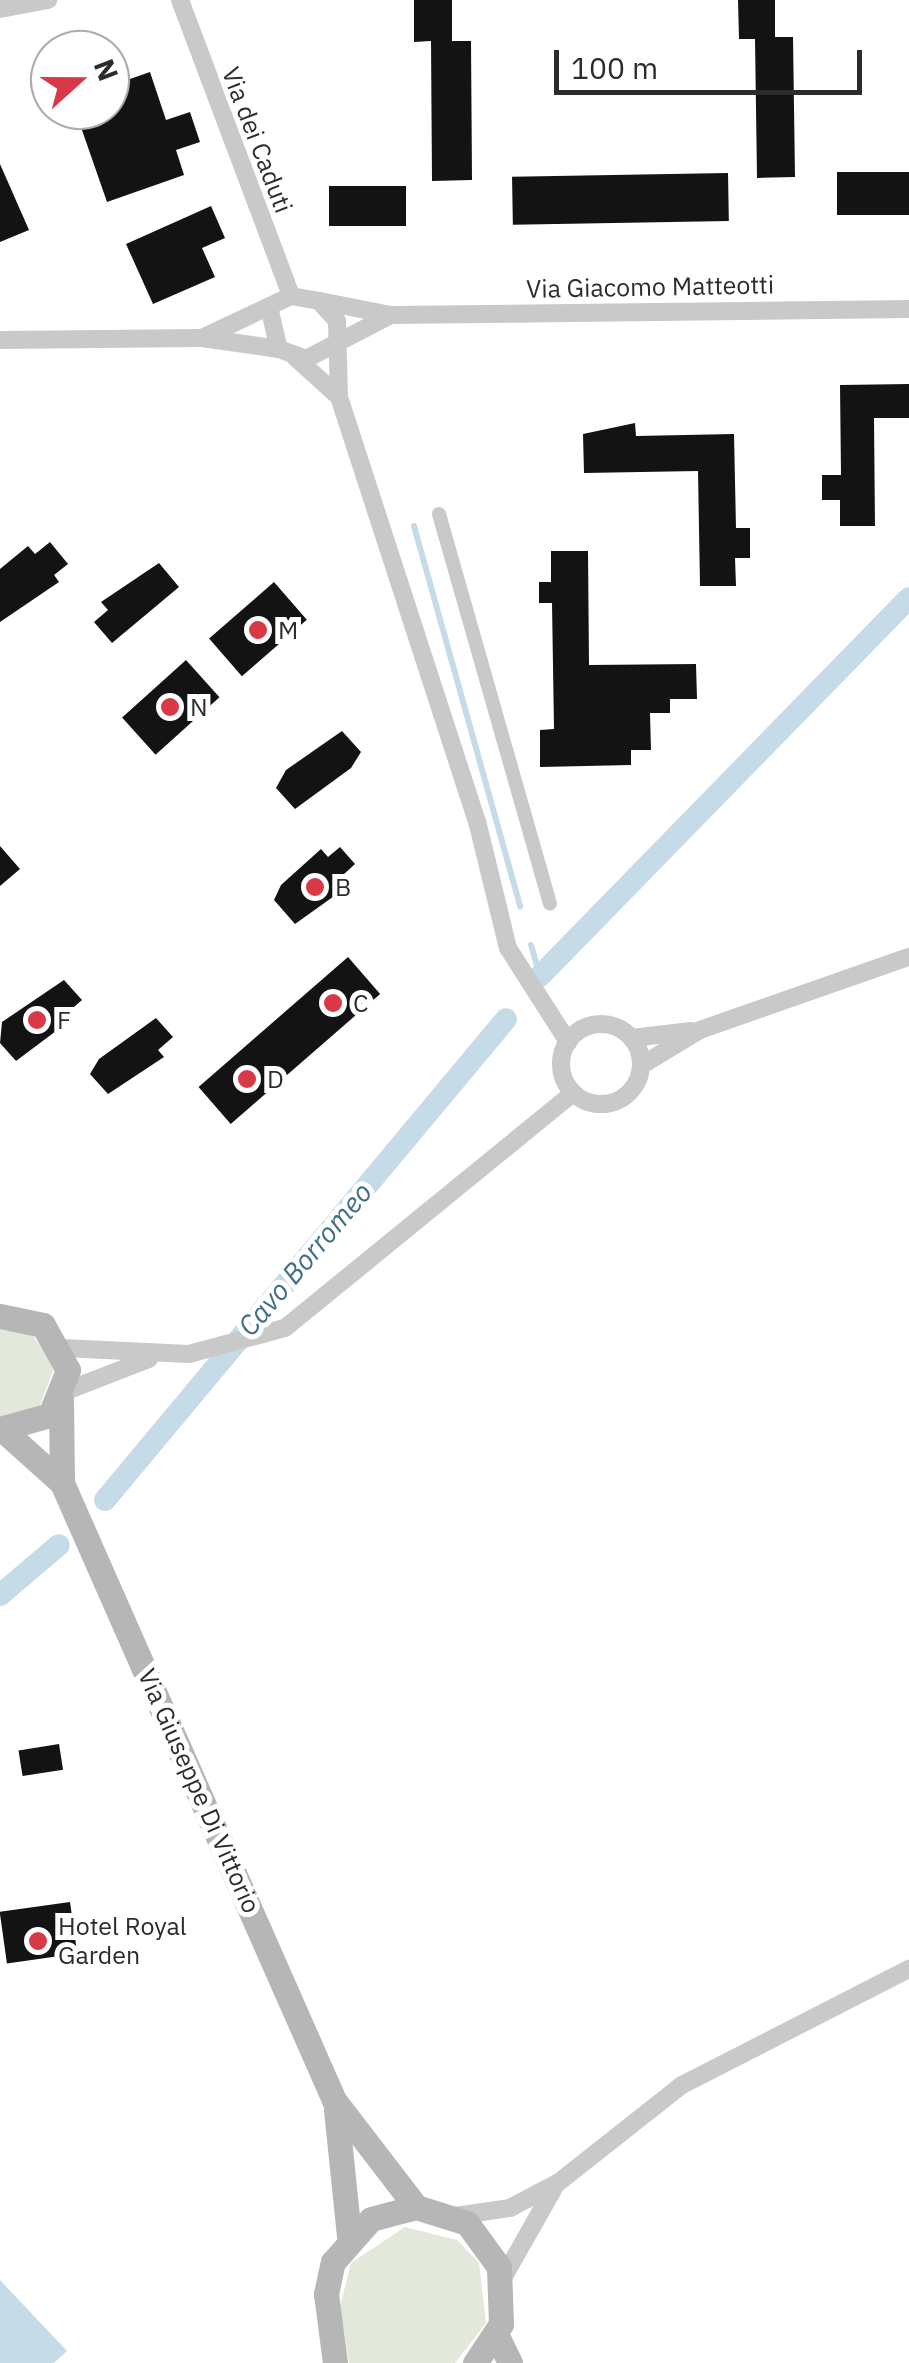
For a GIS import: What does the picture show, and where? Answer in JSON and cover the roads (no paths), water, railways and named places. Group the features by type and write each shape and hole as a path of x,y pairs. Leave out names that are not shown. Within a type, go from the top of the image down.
{"main road":[{"path":"6,1313 63,1348 62,1482"},
{"path":"2,1429 33,1426 64,1396"},
{"path":"2,1429 62,1482"},
{"name":"Via Giuseppe Di Vittorio","path":"62,1482 334,2100 416,2207"},
{"name":"Via Giuseppe Di Vittorio","path":"334,2100 349,2236"},
{"path":"335,2363 326,2294 349,2236 382,2214 416,2207 455,2216 487,2244 503,2278 496,2334 475,2363"},
{"path":"496,2334 510,2363"}],"street":[{"path":"0,8 48,0"},
{"name":"Via dei Caduti","path":"180,0 292,296"},
{"path":"202,338 270,311 292,296"},
{"name":"Via Giacomo Matteotti","path":"292,296 391,315 909,310"},
{"path":"319,301 337,322 338,397 477,822 508,948 568,1042"},
{"path":"270,311 287,353 338,397"},
{"name":"Via Giacomo Matteotti","path":"287,353 336,343 391,315"},
{"path":"0,340 202,338 287,353"},
{"path":"439,514 550,904"},
{"path":"700,1030 632,1038 599,1024 568,1042 561,1068 573,1093 597,1104 622,1099 642,1065 700,1030 909,957"},
{"path":"632,1038 642,1065"},
{"path":"63,1348 155,1356 189,1354 273,1334 325,1302 573,1093"},
{"path":"64,1396 155,1356"},
{"path":"455,2216 510,2208 559,2182 682,2086 909,1969"},
{"path":"503,2278 559,2182"}],"water":[{"path":"0,2280 67,2351 54,2363 0,2363"}],"waterway":[{"path":"414,526 520,906"},
{"name":"Cavo Borromeo","path":"540,976 909,598"},
{"path":"531,945 540,976"},
{"name":"Cavo Borromeo","path":"105,1500 506,1019"},
{"name":"Cavo Borromeo","path":"0,1595 59,1545"}],"place":[{"name":"M","path":"258,630"},
{"name":"N","path":"170,707"},
{"name":"B","path":"315,887"},
{"name":"C","path":"333,1003"},
{"name":"F","path":"37,1020"},
{"name":"D","path":"247,1079"},
{"name":"Hotel Royal Garden","path":"38,1941"}]}
